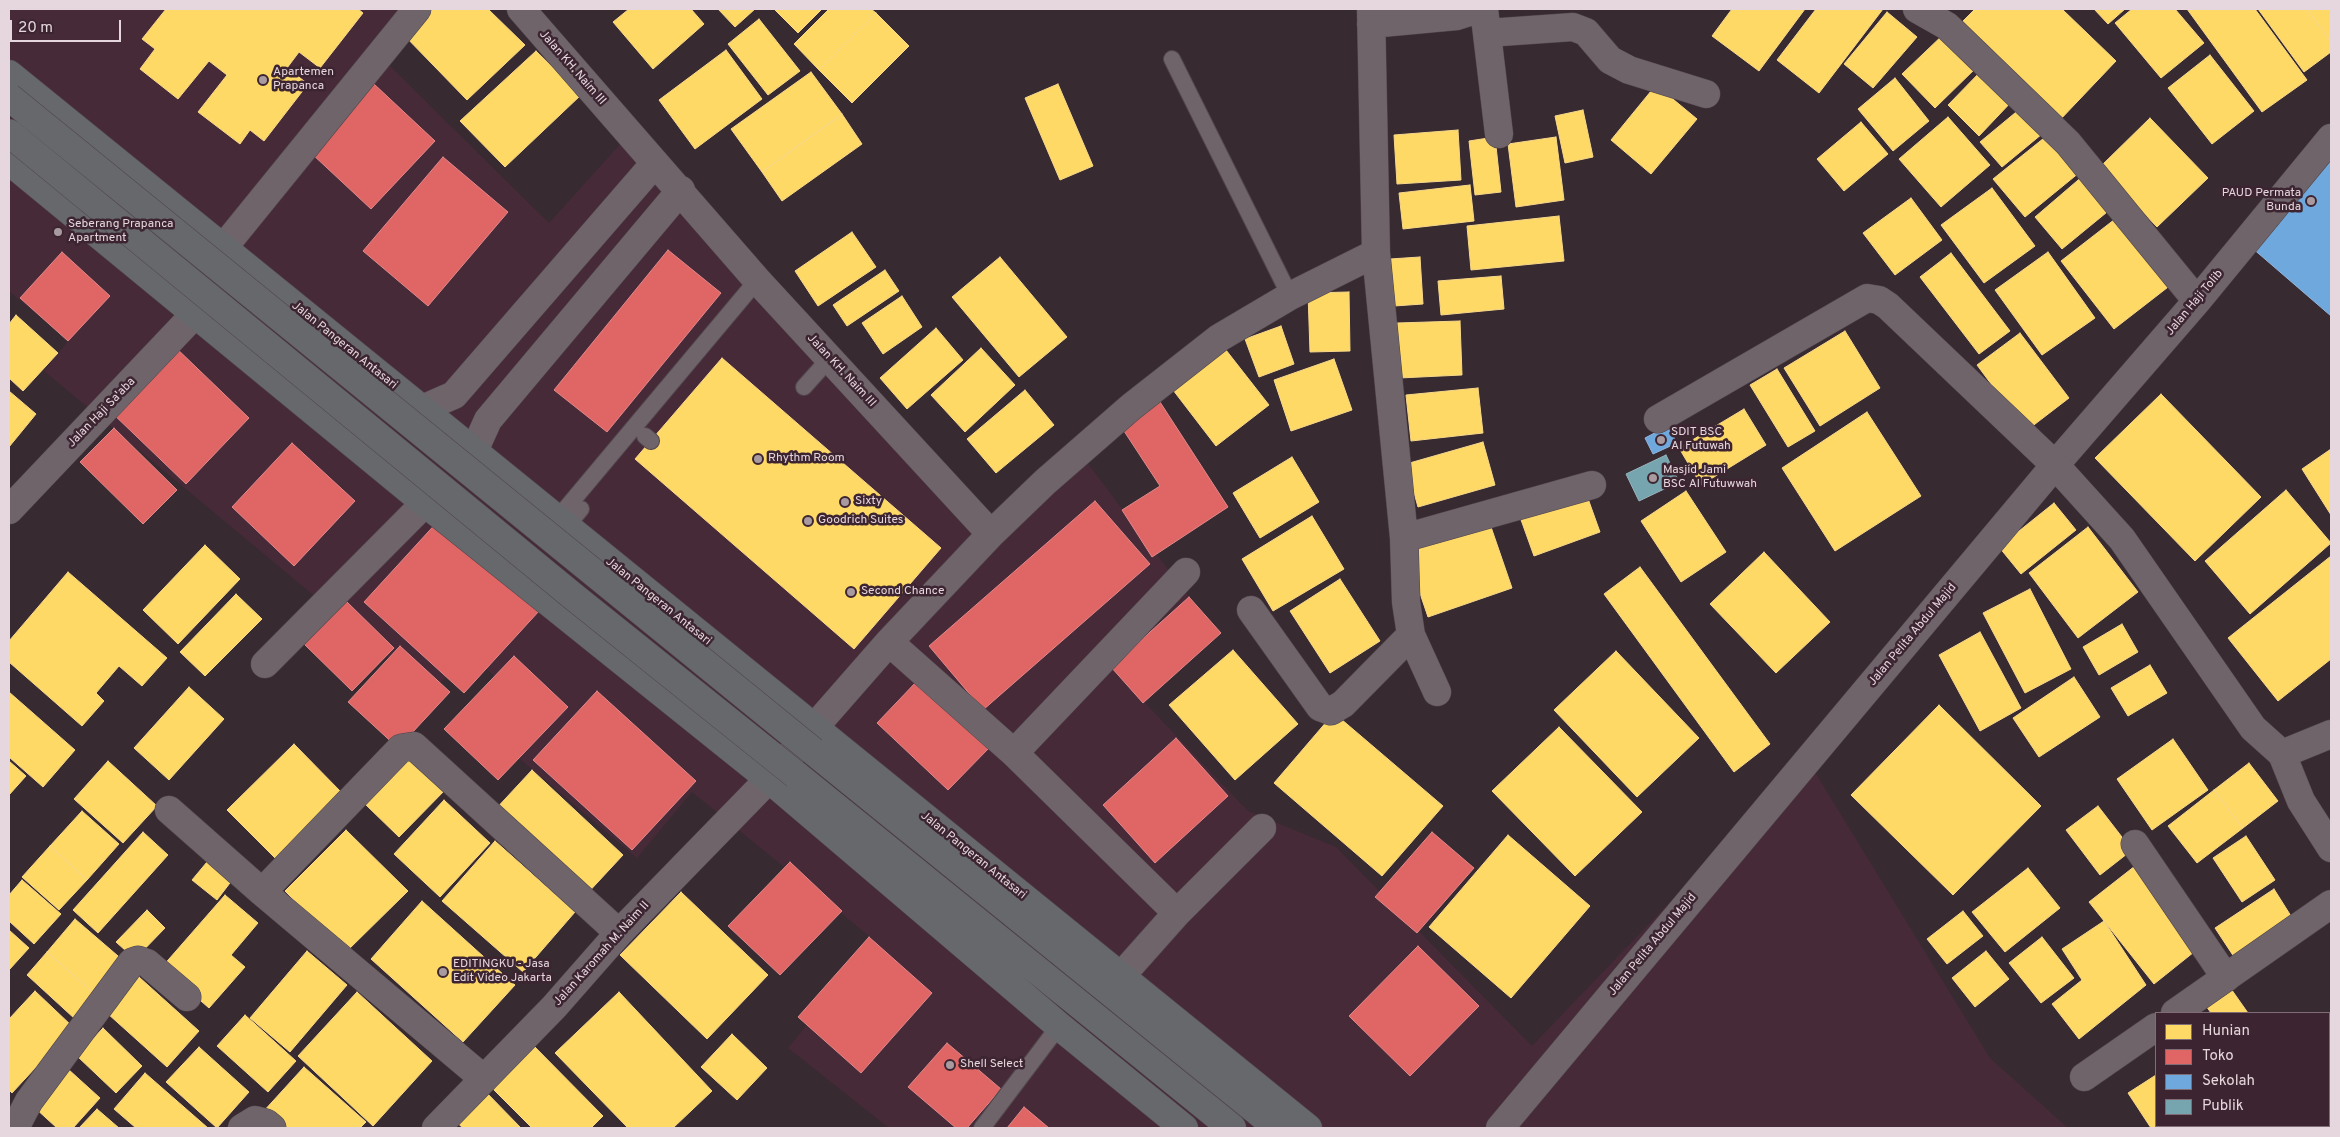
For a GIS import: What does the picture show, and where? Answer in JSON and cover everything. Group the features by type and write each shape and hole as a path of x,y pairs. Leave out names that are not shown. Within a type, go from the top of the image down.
{"main road":[{"name":"Jalan Pangeran Antasari","path":"9,74 474,451 568,518 813,726 1308,1128"},
{"path":"9,97 1278,1128"},
{"path":"9,133 574,597 1059,986 1232,1128"},
{"path":"9,161 425,503 769,779 1060,1026 1184,1128"}],"street":[{"path":"223,248 417,9"},
{"name":"Jalan KH. Naim III","path":"521,9 655,163 681,190 757,280 991,534"},
{"path":"1917,9 1947,26 2068,143 2197,302"},
{"path":"1437,692 1411,635 1406,602 1404,538 1376,253 1371,16 1484,17 1572,27 1586,32 1610,60 1629,70 1706,94"},
{"path":"1484,17 1499,134"},
{"name":"Jalan Haji Tolib","path":"2055,465 2197,302 2331,138"},
{"path":"422,409 454,395 655,163"},
{"path":"474,451 488,420 681,190"},
{"path":"813,726 991,534 1045,482 1131,406 1219,338 1290,296 1376,253"},
{"path":"1658,419 1867,298 1879,300 1888,306 2055,465 2122,539 2253,728 2282,754 2301,800 2331,848"},
{"name":"Jalan Haji Sa'aba","path":"9,510 194,315"},
{"name":"Jalan Pelita Abdul Majid","path":"1500,1128 2055,465"},
{"path":"1404,538 1592,485"},
{"path":"265,664 425,503"},
{"path":"1014,753 1186,572"},
{"path":"1252,610 1320,707 1331,711 1343,704 1411,635"},
{"path":"889,642 1014,753 1178,913"},
{"name":"Jalan Karomah M. Naim II","path":"436,1128 554,1007 619,933 769,779 813,726"},
{"path":"2282,754 2331,734"},
{"path":"262,892 401,748 414,746 619,933"},
{"path":"169,810 262,892 484,1079"},
{"path":"1121,976 1178,913 1262,828"},
{"path":"2135,844 2226,978"},
{"path":"2176,1012 2331,904"},
{"path":"15,1128 29,1101 132,962 138,960 147,962 187,997"},
{"path":"2084,1077 2155,1027"},
{"path":"242,1128 255,1120 266,1123 272,1128"}],"lane":[{"path":"1172,59 1290,296"},
{"path":"568,518 749,290"},
{"path":"804,387 830,358"},
{"path":"982,1128 1060,1026"}],"shaded area":[{"path":"9,9 405,9 379,55 549,223 623,141 972,531 1073,444 1189,597 1111,667 1248,811 1336,847 1532,1046 1807,759 1990,1058 2068,1128 889,1128 788,1048 875,941 692,792 637,858 494,737 528,706 468,653 431,693 44,371 68,341 9,291"}],"building: Hunian":[{"name":"Apartemen Prapanca","path":"166,9 358,9 363,13 320,68 299,52 287,68 308,84 264,141 250,130 240,144 198,112 227,75 209,61 178,99 140,69 155,49 142,39"},
{"path":"427,9 488,9 525,45 467,100 401,32"},
{"path":"629,9 691,9 704,24 653,69 613,22"},
{"path":"718,9 755,9 735,27"},
{"path":"774,9 822,9 798,33"},
{"path":"829,9 871,9 876,13 819,70 794,44"},
{"path":"1732,9 1805,9 1759,71 1712,36"},
{"path":"1816,9 1883,9 1819,93 1777,60"},
{"path":"1975,9 2062,9 2116,61 2058,122 1958,26"},
{"path":"2094,9 2125,9 2108,24"},
{"path":"2132,9 2175,9 2204,43 2161,78 2115,23"},
{"path":"2187,9 2255,9 2307,80 2262,112"},
{"path":"2258,9 2307,9 2331,42 2331,52 2304,72"},
{"path":"2307,9 2331,9 2331,42"},
{"path":"1887,12 1917,37 1873,88 1844,64"},
{"path":"876,13 909,46 852,103 819,70"},
{"path":"759,19 800,71 768,95 728,44"},
{"path":"1946,32 1979,65 1935,108 1902,74"},
{"path":"726,50 762,99 695,149 659,100"},
{"path":"536,51 581,95 505,167 460,121"},
{"path":"2210,55 2254,111 2212,144 2168,88"},
{"path":"1984,68 2015,98 1979,136 1948,105"},
{"path":"811,72 842,114 762,172 731,129"},
{"path":"1895,78 1929,121 1893,151 1858,109"},
{"path":"1058,84 1093,166 1060,180 1025,98"},
{"path":"1656,85 1697,119 1651,174 1611,140"},
{"path":"2021,108 2042,134 2002,167 1980,142"},
{"path":"1583,110 1593,157 1565,163 1555,116"},
{"path":"842,114 862,144 782,201 762,172"},
{"path":"1948,117 1990,165 1941,207 1899,159"},
{"path":"2150,118 2208,178 2157,227 2100,167"},
{"path":"1861,122 1888,154 1844,191 1817,159"},
{"path":"1458,130 1461,180 1397,184 1394,135"},
{"path":"2049,134 2080,172 2025,217 1993,179"},
{"path":"1495,137 1501,192 1475,195 1469,141"},
{"path":"1556,137 1564,200 1516,207 1508,144"},
{"path":"2084,175 2112,208 2062,249 2035,217"},
{"path":"1470,185 1474,221 1403,229 1399,193"},
{"path":"1992,188 2035,246 1984,283 1941,225"},
{"path":"1911,198 1942,240 1895,275 1863,233"},
{"path":"1559,216 1564,261 1471,270 1467,226"},
{"path":"2119,216 2172,284 2114,329 2061,261"},
{"path":"852,232 876,267 818,306 795,271"},
{"path":"2048,252 2095,318 2042,355 1995,290"},
{"path":"1951,253 2010,331 1979,354 1920,277"},
{"path":"1000,257 1067,337 1019,377 952,297"},
{"path":"1420,257 1423,304 1394,306 1390,259"},
{"path":"885,270 899,291 847,326 833,305"},
{"path":"1501,276 1504,309 1441,315 1438,281"},
{"path":"1349,292 1350,351 1310,352 1308,293"},
{"path":"902,296 922,327 883,354 862,323"},
{"path":"16,315 58,353 23,391 9,378 9,324"},
{"path":"1460,321 1462,375 1399,378 1397,323"},
{"path":"1281,326 1294,364 1259,377 1245,339"},
{"path":"936,328 963,360 907,409 880,378"},
{"path":"1845,331 1880,388 1820,426 1784,368"},
{"path":"2020,333 2069,398 2026,431 1977,365"},
{"path":"981,348 1015,385 965,432 931,395"},
{"path":"1226,350 1269,405 1216,446 1173,390"},
{"name":"Goodrich Suites","path":"722,358 941,548 854,649 635,459"},
{"path":"1334,359 1352,410 1291,431 1274,380"},
{"path":"1777,369 1815,431 1788,447 1750,385"},
{"path":"1478,388 1483,433 1411,441 1406,395"},
{"path":"1025,390 1054,425 996,473 967,439"},
{"path":"9,391 36,414 9,447"},
{"path":"2161,394 2261,497 2195,561 2095,458"},
{"path":"1744,409 1766,445 1701,485 1679,448"},
{"path":"1867,412 1921,496 1835,551 1782,468"},
{"path":"1483,442 1495,485 1418,507 1406,464"},
{"path":"2331,449 2331,515 2302,469"},
{"path":"1292,457 1319,502 1260,538 1233,493"},
{"path":"2286,490 2331,543 2250,614 2205,561"},
{"path":"1686,491 1726,552 1681,582 1641,521"},
{"path":"1586,493 1600,532 1534,556 1520,517"},
{"path":"2054,503 2076,530 2021,574 1999,547"},
{"path":"1312,516 1344,569 1273,611 1242,559"},
{"path":"1490,524 1512,588 1428,617 1406,552"},
{"path":"2088,527 2138,592 2078,638 2029,573"},
{"path":"205,545 240,579 178,644 143,610"},
{"path":"1764,552 1830,622 1776,673 1710,604"},
{"path":"2331,556 2331,659 2278,701 2228,638"},
{"path":"1640,567 1770,744 1734,772 1604,594"},
{"path":"68,572 167,658 142,686 119,666 96,693 104,701 82,726 9,662 9,641"},
{"path":"1340,579 1380,641 1330,673 1290,611"},
{"path":"2030,589 2071,669 2025,693 1983,613"},
{"path":"236,594 262,619 205,676 180,652"},
{"path":"2122,624 2138,652 2099,675 2083,647"},
{"path":"1980,632 2021,708 1980,731 1939,655"},
{"path":"1233,650 1298,724 1235,780 1169,705"},
{"path":"1616,651 1699,738 1637,797 1554,710"},
{"path":"2150,665 2167,693 2128,716 2111,688"},
{"path":"2074,677 2100,717 2039,757 2013,718"},
{"path":"189,687 224,719 169,780 134,748"},
{"path":"9,692 75,750 43,787 9,757"},
{"path":"1939,705 2041,806 1953,895 1851,795"},
{"path":"1334,713 1443,806 1382,876 1274,783"},
{"path":"1559,727 1642,812 1575,876 1492,791"},
{"path":"2173,739 2208,790 2152,830 2117,779"},
{"path":"294,744 342,793 276,859 227,810"},
{"path":"414,754 448,787 399,837 365,804"},
{"path":"9,761 26,776 9,795"},
{"path":"108,761 157,806 123,843 74,799"},
{"path":"2249,763 2278,801 2243,828 2214,790"},
{"path":"532,770 623,855 584,897 493,812"},
{"path":"2214,790 2243,828 2197,863 2168,826"},
{"path":"444,800 490,843 440,897 394,854"},
{"path":"2098,806 2132,850 2100,875 2066,830"},
{"path":"82,811 119,844 87,880 50,846"},
{"path":"346,830 408,891 346,952 285,891"},
{"path":"143,832 168,855 98,933 73,910"},
{"path":"1508,835 1590,906 1511,998 1429,927"},
{"path":"2246,836 2275,880 2242,902 2213,858"},
{"path":"495,841 575,912 523,972 442,901"},
{"path":"50,846 87,880 59,910 22,877"},
{"path":"212,856 236,875 217,900 192,880"},
{"path":"2135,866 2199,948 2154,984 2089,902"},
{"path":"2028,868 2060,908 2005,952 1972,912"},
{"path":"22,880 61,914 34,944 9,921 9,895"},
{"path":"2274,889 2296,924 2238,963 2215,928"},
{"path":"681,892 768,975 707,1039 620,955"},
{"path":"225,895 258,923 231,955 245,967 209,1008 162,967"},
{"name":"EDITINGKU - Jasa Edit Video Jakarta","path":"422,901 515,985 463,1042 371,959"},
{"path":"147,910 165,928 135,959 116,942"},
{"path":"1963,911 1983,936 1947,964 1927,939"},
{"path":"75,919 125,962 96,995 47,952"},
{"path":"2104,921 2146,985 2079,1039 2052,1004 2082,980 2062,949"},
{"path":"9,930 29,948 9,970"},
{"path":"2042,937 2074,978 2041,1003 2009,963"},
{"path":"307,951 347,985 290,1052 250,1018"},
{"path":"1986,951 2009,979 1975,1007 1952,978"},
{"path":"47,952 96,995 75,1019 27,975"},
{"path":"139,977 199,1031 167,1067 107,1013"},
{"path":"2229,986 2247,1012 2210,1012 2204,1003"},
{"path":"35,991 73,1027 12,1093 9,1090 9,1019"},
{"path":"357,992 432,1061 373,1126 298,1056"},
{"path":"619,992 712,1091 673,1128 628,1128 555,1053"},
{"path":"245,1015 296,1061 268,1092 217,1046"},
{"path":"103,1028 142,1066 116,1093 77,1056"},
{"path":"732,1034 767,1068 737,1100 701,1067"},
{"path":"531,1043 603,1116 591,1128 532,1128 489,1085"},
{"path":"199,1047 249,1092 217,1128 166,1082"},
{"path":"304,1067 366,1122 360,1128 278,1128 262,1113"},
{"path":"68,1069 100,1098 73,1128 57,1128 34,1107"},
{"path":"145,1073 208,1128 136,1128 114,1109"},
{"path":"2155,1076 2155,1127 2162,1127 2151,1128 2128,1093"},
{"path":"484,1090 521,1128 463,1128 453,1119"},
{"path":"97,1109 119,1128 79,1128"}],"building: Toko":[{"path":"374,84 435,141 371,209 311,153"},
{"path":"443,157 508,212 428,306 363,251"},
{"path":"668,250 721,293 607,432 554,390"},
{"path":"62,252 110,296 68,341 20,298"},
{"path":"172,344 249,418 186,484 109,410"},
{"path":"1160,402 1228,507 1152,557 1122,510 1160,486 1122,428"},
{"path":"114,428 177,490 143,524 80,462"},
{"path":"292,443 355,501 294,566 232,507"},
{"path":"1095,501 1150,564 983,710 929,646"},
{"path":"440,519 540,610 464,693 364,602"},
{"path":"1189,597 1221,633 1143,703 1111,667"},
{"path":"345,600 394,648 352,691 303,643"},
{"path":"400,646 450,692 398,748 348,702"},
{"path":"514,656 568,707 498,780 444,729"},
{"path":"918,680 989,748 948,790 877,723"},
{"path":"597,691 696,781 632,850 533,760"},
{"path":"1176,738 1228,796 1155,863 1103,805"},
{"path":"1432,832 1474,868 1417,933 1375,897"},
{"path":"790,862 842,911 780,975 728,926"},
{"path":"869,937 932,993 861,1073 798,1017"},
{"path":"1418,946 1479,1006 1410,1076 1349,1016"},
{"name":"Shell Select","path":"947,1043 1001,1089 967,1128 956,1128 908,1087"},
{"path":"1024,1107 1049,1128 1007,1128"}],"building: Sekolah":[{"name":"PAUD Permata Bunda","path":"2331,154 2331,316 2251,247"},
{"name":"SDIT BSC Al Futuwah","path":"1668,426 1677,443 1653,454 1645,438"}],"building: Publik":[{"name":"Masjid Jami BSC Al Futuwwah","path":"1666,455 1679,482 1639,501 1626,474"}],"place":[{"name":"Apartemen Prapanca","path":"263,80"},
{"name":"PAUD Permata Bunda","path":"2311,201"},
{"name":"Seberang Prapanca Apartment","path":"58,232"},
{"name":"SDIT BSC Al Futuwah","path":"1661,440"},
{"name":"Rhythm Room","path":"758,459"},
{"name":"Masjid Jami BSC Al Futuwwah","path":"1653,478"},
{"name":"Sixty","path":"845,502"},
{"name":"Goodrich Suites","path":"808,521"},
{"name":"Second Chance","path":"851,592"},
{"name":"EDITINGKU - Jasa Edit Video Jakarta","path":"443,972"},
{"name":"Shell Select","path":"950,1065"}]}
